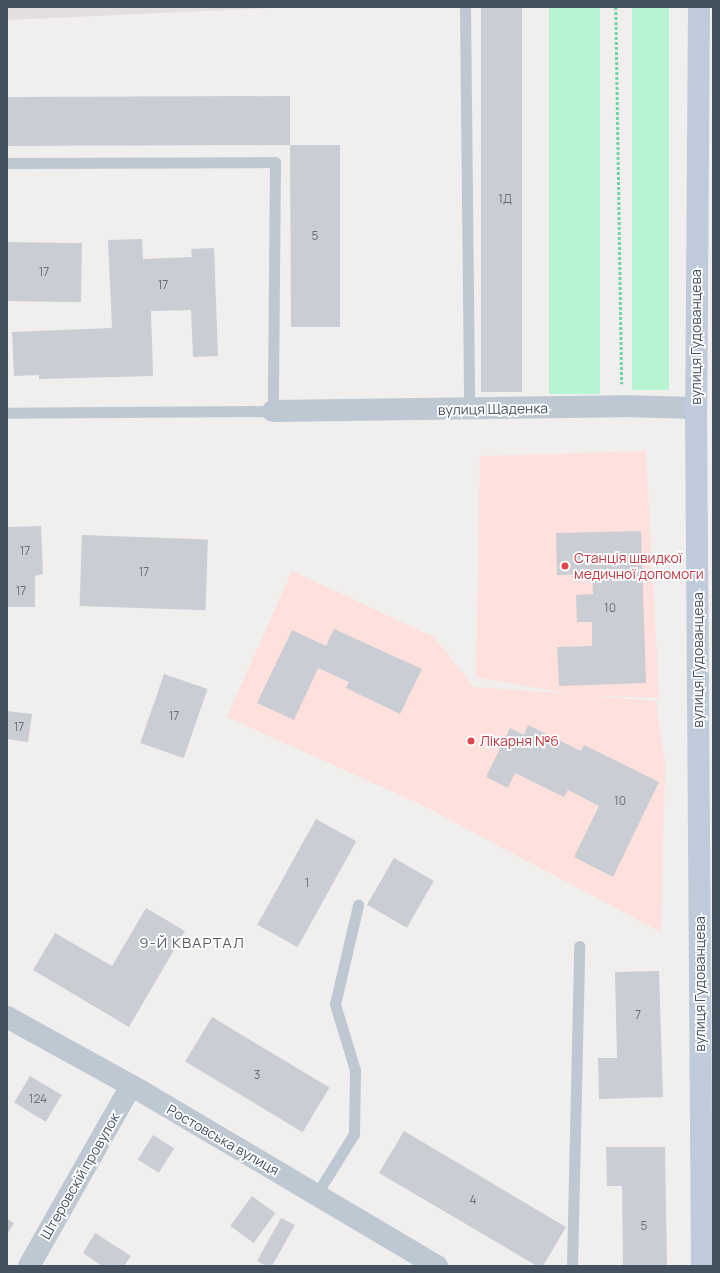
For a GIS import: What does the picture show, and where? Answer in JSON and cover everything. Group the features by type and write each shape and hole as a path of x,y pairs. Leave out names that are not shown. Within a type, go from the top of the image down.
{"street":[{"name":"вулиця Гудованцева","path":"699,7 704,408 702,1266"},
{"name":"вулиця Щаденка","path":"273,411 469,410 622,406 704,408"},
{"name":"Ростовська вулиця","path":"7,1017 131,1086 438,1266"},
{"name":"Штеровскій провулок","path":"29,1266 131,1086"}],"lane":[{"path":"465,7 469,410"},
{"path":"7,163 275,162 273,411 7,413"},
{"path":"316,1195 354,1134 355,1070 335,1004 358,905"},
{"path":"572,1266 579,946"}],"path":[{"path":"616,7 622,406"}],"shaded area":[{"path":"7,7 292,7 7,20"},
{"name":"Лікарня №6","path":"646,451 659,698 579,695 656,701 665,765 661,932 422,805 227,717 292,571 434,637 474,687 571,694 476,677 480,456"}],"green space":[{"path":"549,7 600,7 600,394 549,394"},
{"path":"632,7 669,7 669,390 632,390"}],"building":[{"path":"481,7 522,7 522,392 481,392"},
{"path":"290,96 290,145 7,146 7,97"},
{"path":"290,145 340,145 340,327 291,327"},
{"path":"142,239 143,259 192,257 191,249 214,248 218,356 193,357 191,310 151,311 153,376 39,379 39,375 14,376 12,332 112,328 108,240"},
{"path":"7,242 82,243 81,302 7,301"},
{"path":"41,526 43,574 35,576 35,607 7,607 7,527"},
{"path":"641,531 646,683 559,686 557,647 592,646 592,622 577,622 576,595 593,594 592,574 557,575 556,533"},
{"path":"82,535 208,539 205,610 80,606"},
{"path":"334,629 422,669 400,714 346,688 349,682 318,668 294,720 257,703 292,630 326,646"},
{"path":"164,674 207,689 184,758 140,743"},
{"path":"7,711 32,714 28,742 7,739"},
{"path":"528,725 581,751 584,745 659,782 613,877 574,857 599,806 568,790 564,797 515,773 508,788 486,777 510,728 524,735"},
{"path":"316,819 356,841 298,947 257,925"},
{"path":"394,858 434,881 407,928 367,905"},
{"path":"146,908 185,931 129,1027 33,970 55,933 112,966"},
{"path":"659,971 663,1097 599,1099 598,1058 617,1058 615,972"},
{"path":"212,1017 329,1088 303,1132 185,1062"},
{"path":"30,1076 62,1095 46,1122 14,1103"},
{"path":"404,1131 566,1227 543,1266 537,1266 379,1173"},
{"path":"153,1135 174,1148 159,1173 138,1160"},
{"path":"606,1147 665,1147 667,1266 623,1266 622,1186 607,1186"},
{"path":"252,1196 275,1213 254,1243 230,1226"},
{"path":"281,1218 295,1225 272,1266 266,1266 257,1261"},
{"path":"7,1219 14,1223 7,1235"},
{"path":"95,1233 131,1256 124,1266 102,1266 83,1253"}],"place":[{"name":"Станція швидкої медичної допомоги","path":"565,566"},
{"name":"Лікарня №6","path":"471,741"}],"district":[{"name":"9-Й КВАРТАЛ","path":"192,943"}]}
